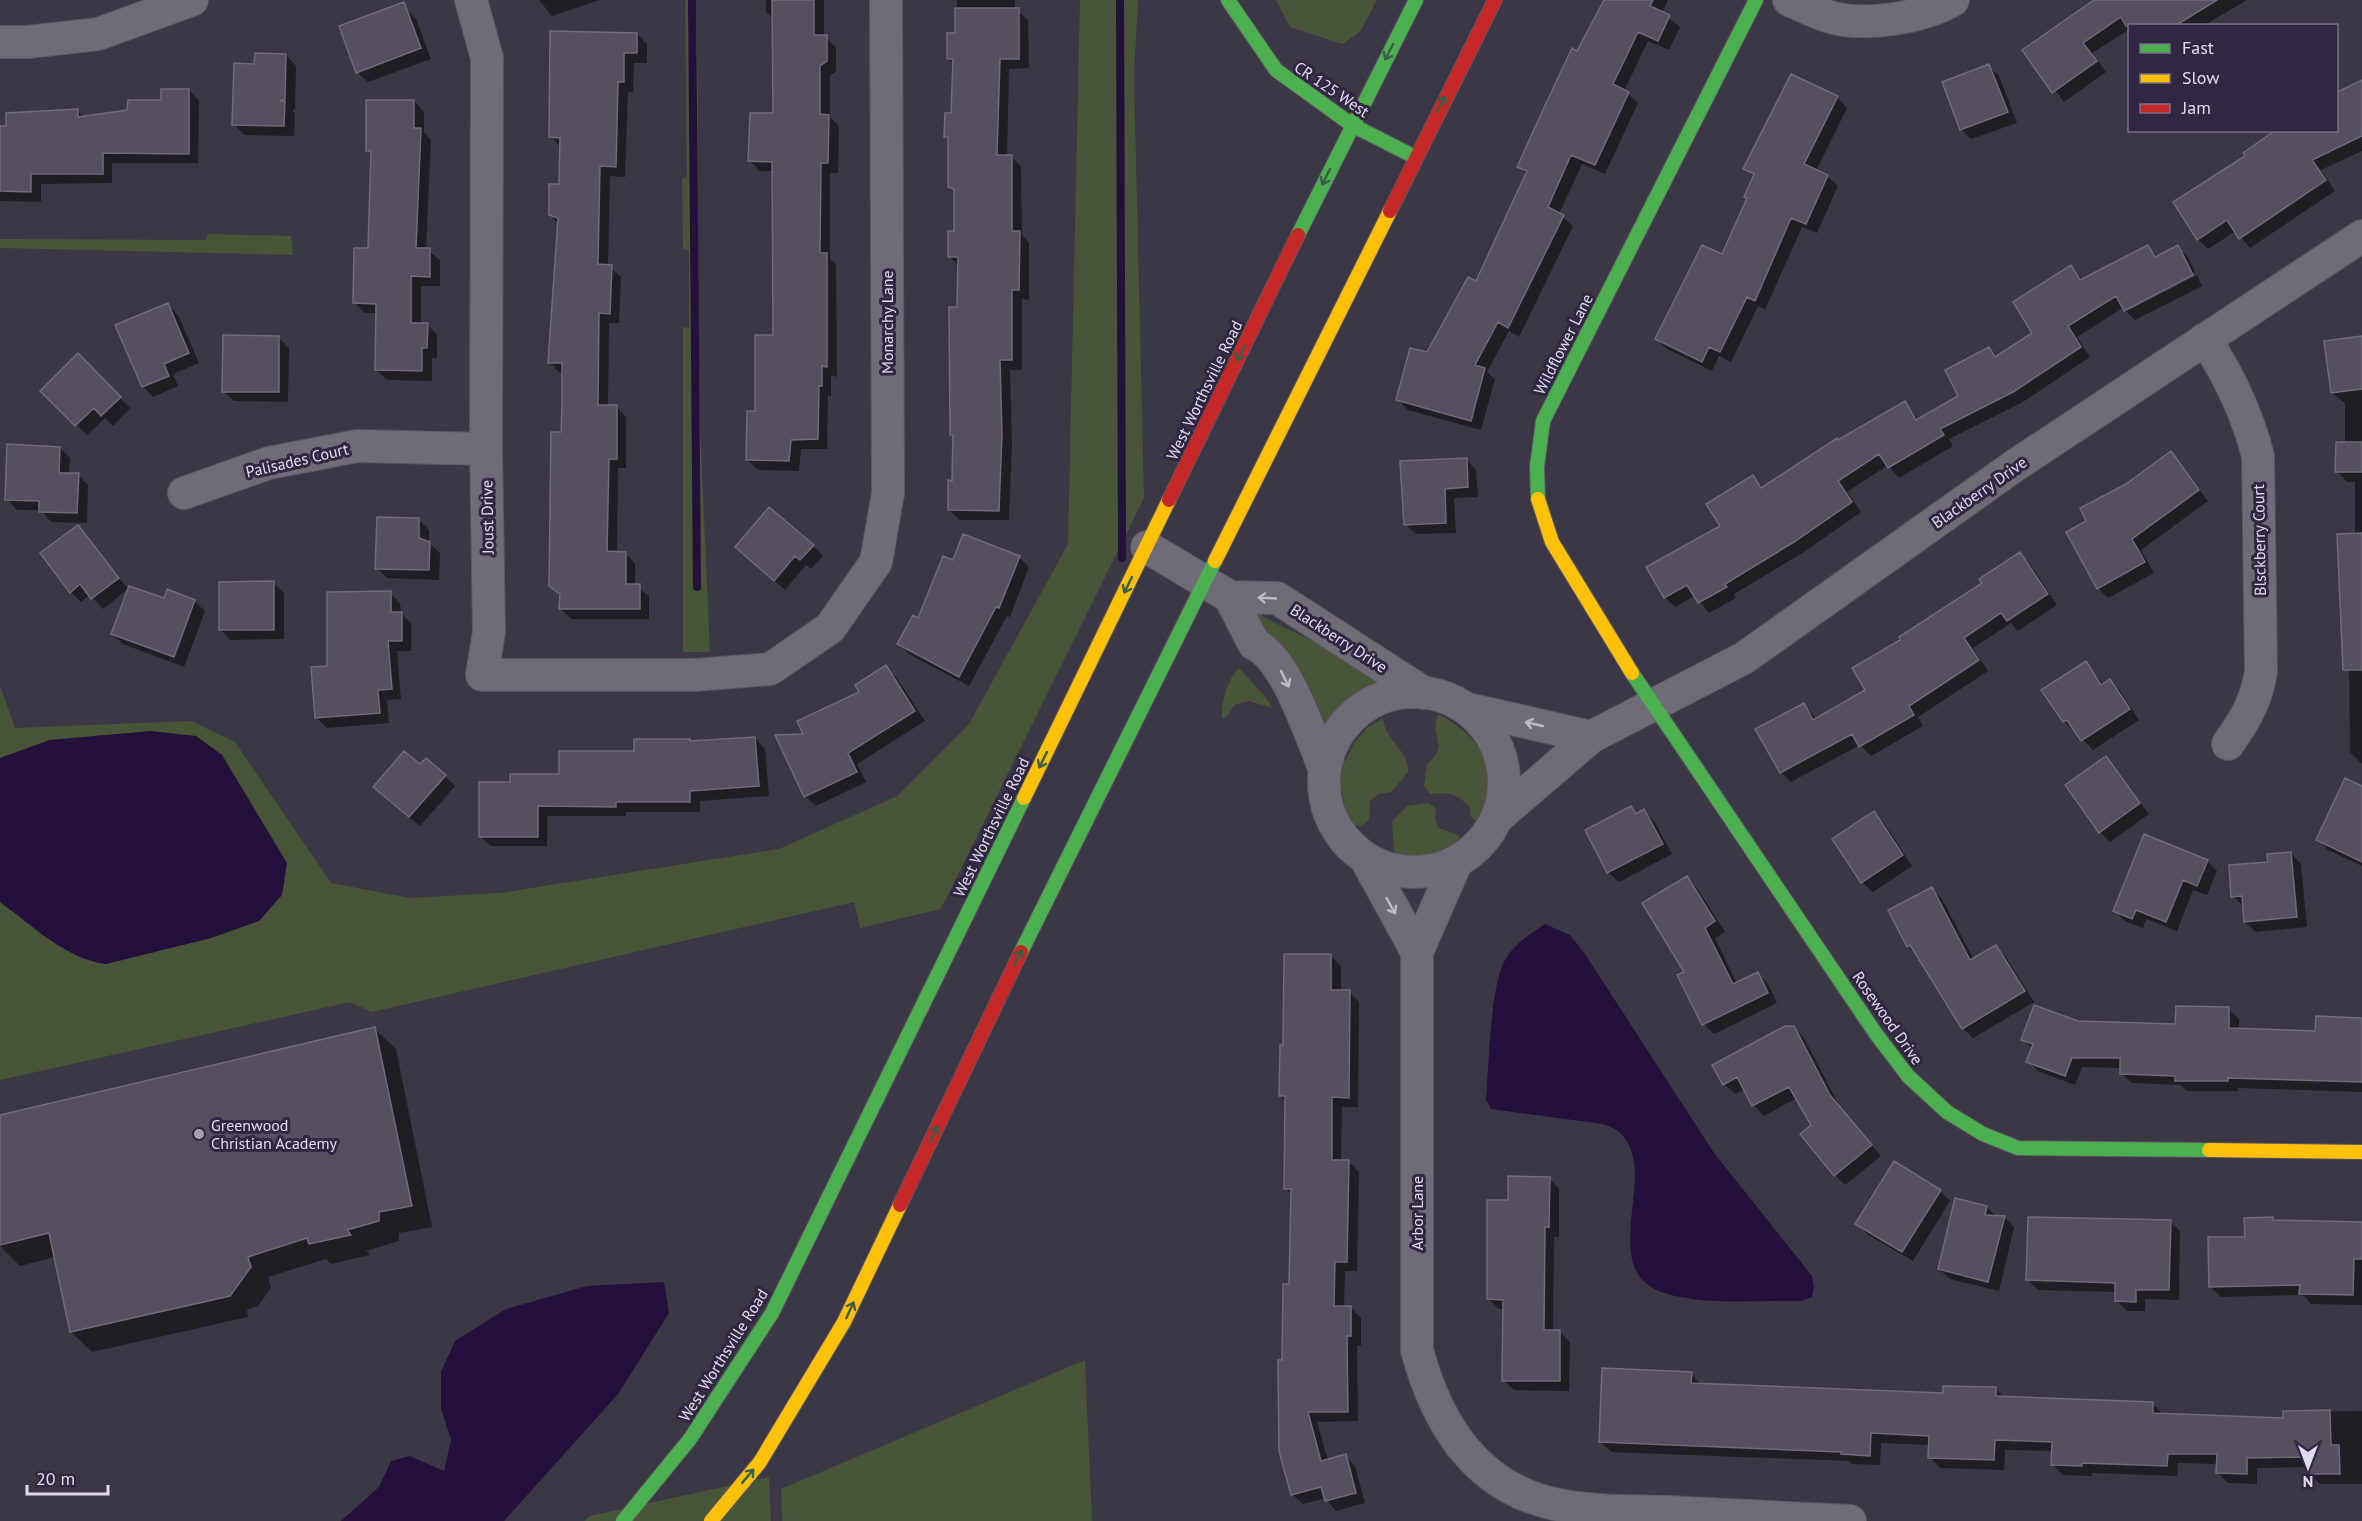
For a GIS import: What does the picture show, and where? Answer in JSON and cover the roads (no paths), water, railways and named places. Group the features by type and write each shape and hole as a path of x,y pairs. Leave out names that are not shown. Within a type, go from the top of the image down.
{"main road":[{"name":"CR 125 West","path":"1228,0 1276,70 1352,124 1415,156"},
{"name":"West Worthsville Road","path":"623,1521 690,1439 772,1313 1352,124 1416,0"},
{"path":"711,1521 760,1462 844,1322 1034,924 1217,589 1415,156 1494,0"},
{"name":"Wildflower Lane","path":"1652,705 1544,525 1534,480 1536,457 1543,421 1756,0"},
{"name":"Rosewood Drive","path":"1652,705 1908,1076 1963,1124 2018,1148 2362,1152"}],"street":[{"path":"0,42 28,42 98,34 192,0"},
{"name":"Joust Drive","path":"471,0 487,58 486,449 489,632 482,675 695,675 770,669 830,628"},
{"name":"Monarchy Lane","path":"830,628 876,561 888,493 886,0"},
{"path":"1789,0 1829,17 1874,22 1914,14 1953,0"},
{"name":"Blackberry Drive","path":"1499,816 1591,737 1744,658 2017,464 2362,236"},
{"name":"Blsckberry Court","path":"2205,339 2229,376 2252,431 2258,456 2261,670 2258,691 2248,715 2228,744"},
{"name":"Palisades Court","path":"184,493 269,463 357,446 486,449"},
{"path":"1147,547 1217,589"},
{"name":"Blackberry Drive","path":"1217,589 1277,598 1424,693"},
{"name":"Blackberry Drive","path":"1217,589 1254,644 1261,647 1282,671 1324,767"},
{"name":"Blackberry Drive","path":"1468,709 1488,730 1501,755 1505,785 1499,816 1489,835 1474,851 1456,863 1426,872 1395,871 1366,859 1346,842 1331,820 1324,794 1324,767 1333,741 1349,719 1371,703 1397,693 1424,693 1447,698 1468,709 1591,737"},
{"name":"Arbor Lane","path":"1366,859 1417,952"},
{"name":"Arbor Lane","path":"1456,863 1417,952 1417,1350 1423,1375 1442,1421 1457,1443 1505,1486 1558,1505 1850,1521"}],"waterway":[{"path":"692,0 697,587"},
{"path":"1120,0 1122,558"}],"place":[{"name":"Greenwood Christian Academy","path":"199,1134"}]}
